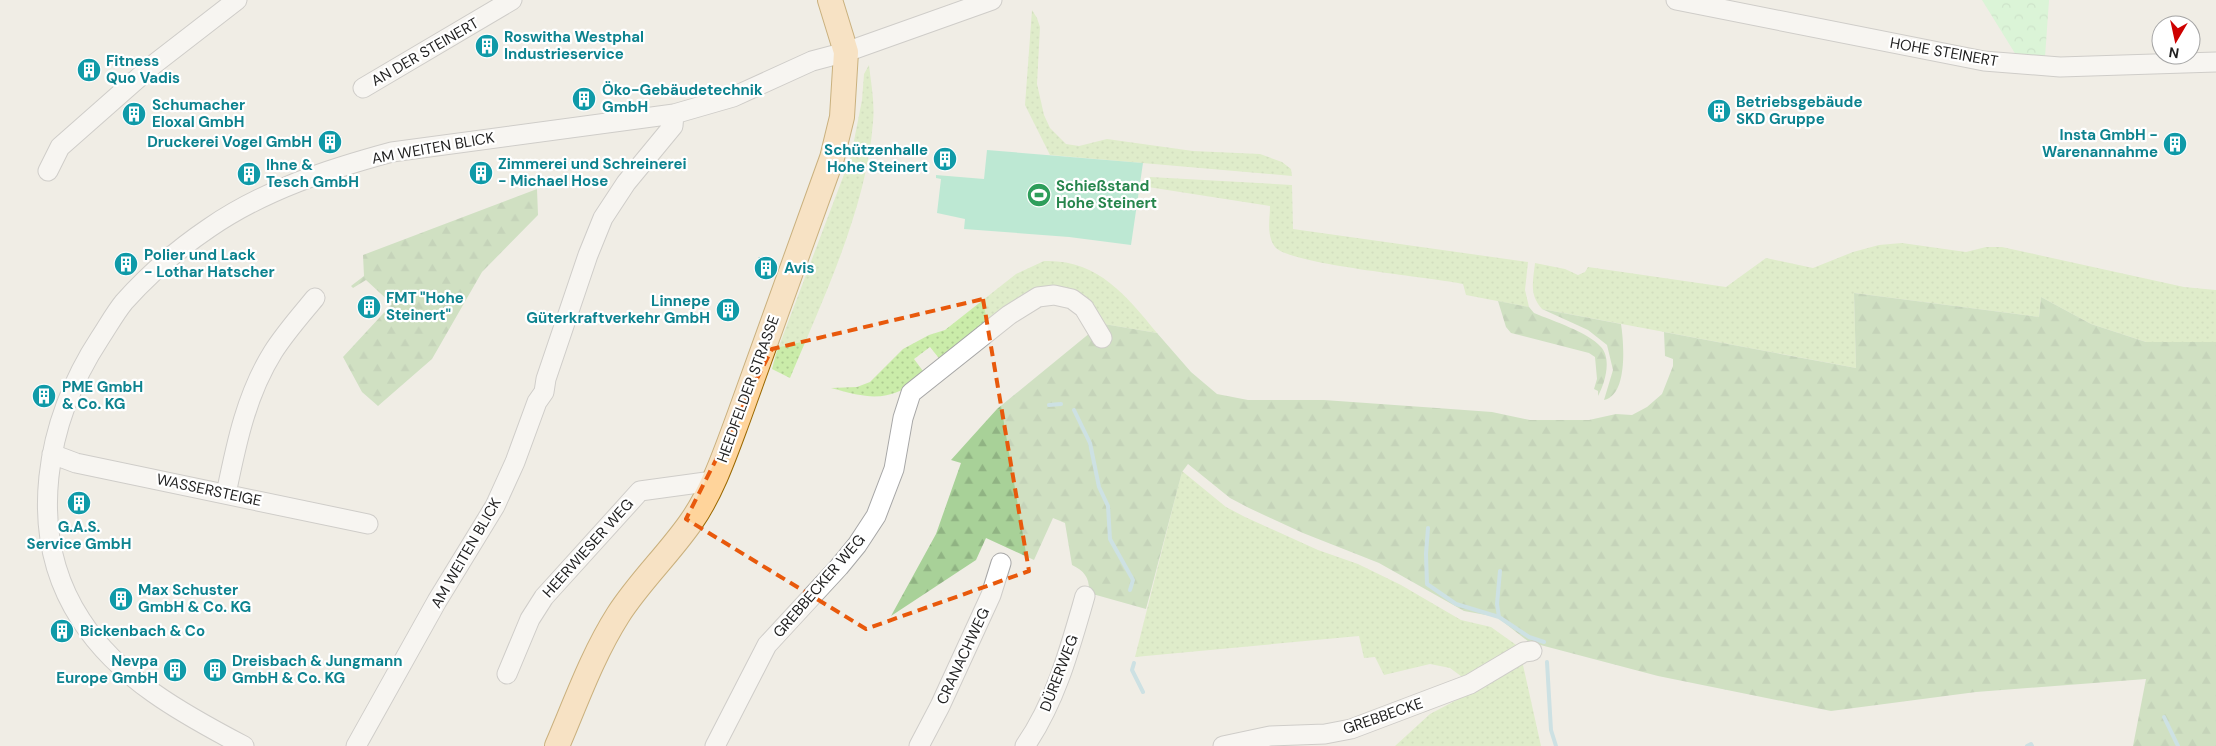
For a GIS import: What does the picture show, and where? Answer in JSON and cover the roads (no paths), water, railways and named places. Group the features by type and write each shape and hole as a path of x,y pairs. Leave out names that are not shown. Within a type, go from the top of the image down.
{"main road":[{"name":"HEEDFELDER STRASSE","path":"557,746 588,673 610,629 633,594 692,521 713,480 734,430 834,151 842,117 846,52 830,0"}],"street":[{"path":"48,171 60,147 153,65 237,0"},
{"name":"AN DER STEINERT","path":"363,88 512,0"},
{"name":"HOHE STEINERT","path":"1676,0 1984,61 2060,67 2216,62"},
{"path":"846,52 985,1"},
{"name":"AM WEITEN BLICK","path":"244,746 173,706 128,674 105,652 81,620 64,588 51,544 47,499 52,454 70,394 89,354 116,313 144,282 184,246 238,210 304,179 392,152 674,114 733,97 812,61 846,52"},
{"name":"AM WEITEN BLICK","path":"356,746 437,600 503,490 537,402 544,392 546,379 558,343 588,255 603,218 626,183 673,126 674,114"},
{"name":"GREBBECKER WEG","path":"715,746 767,645 839,567 857,545 876,516 891,482 898,455 902,418 911,393 1009,314 1038,297 1054,295 1072,299 1084,308 1102,338"},
{"path":"226,494 240,430 256,384 278,345 315,298"},
{"name":"WASSERSTEIGE","path":"52,454 76,462 368,524"},
{"name":"HEERWIESER WEG","path":"508,674 530,619 544,597 640,491 713,480"},
{"name":"CRANACHWEG","path":"919,746 940,706 994,589 1001,563"},
{"name":"DÜRERWEG","path":"1025,746 1044,715 1058,683 1085,596"},
{"name":"GREBBECKE","path":"1223,746 1270,736 1325,734 1352,729 1470,684 1524,652 1532,651"}],"waterway":[{"path":"1049,405 1061,404"},
{"path":"1074,410 1090,443 1099,487 1108,506 1110,539 1133,580 1130,590"},
{"path":"1428,528 1426,554 1427,584 1456,604 1499,617"},
{"path":"1500,571 1497,604 1499,617 1529,637 1544,642"},
{"path":"1547,662 1551,730 1556,746"},
{"path":"1134,663 1132,670 1143,692"},
{"path":"2164,717 2178,746"},
{"path":"2027,746 2031,744 2032,746"}],"place":[{"name":"Roswitha Westphal Industrieservice","path":"487,46"},
{"name":"Fitness Quo Vadis","path":"89,70"},
{"name":"Öko-Gebäudetechnik GmbH","path":"584,99"},
{"name":"Betriebsgebäude SKD Gruppe","path":"1719,111"},
{"name":"Schumacher Eloxal GmbH","path":"134,114"},
{"name":"Druckerei Vogel GmbH","path":"330,142"},
{"name":"Insta GmbH - Warenannahme","path":"2175,144"},
{"name":"Schützenhalle Hohe Steinert","path":"945,159"},
{"name":"Zimmerei und Schreinerei - Michael Hose","path":"481,173"},
{"name":"Ihne & Tesch GmbH","path":"249,174"},
{"name":"Schießstand Hohe Steinert","path":"1039,195"},
{"name":"Polier und Lack - Lothar Hatscher","path":"126,264"},
{"name":"Avis","path":"766,268"},
{"name":"FMT \"Hohe Steinert\"","path":"369,307"},
{"name":"Linnepe Güterkraftverkehr GmbH","path":"728,310"},
{"name":"PME GmbH & Co. KG","path":"44,396"},
{"name":"G.A.S. Service GmbH","path":"79,503"},
{"name":"Max Schuster GmbH & Co. KG","path":"121,599"},
{"name":"Bickenbach & Co","path":"62,631"},
{"name":"Nevpa Europe GmbH","path":"175,670"},
{"name":"Dreisbach & Jungmann GmbH & Co. KG","path":"215,670"}]}
